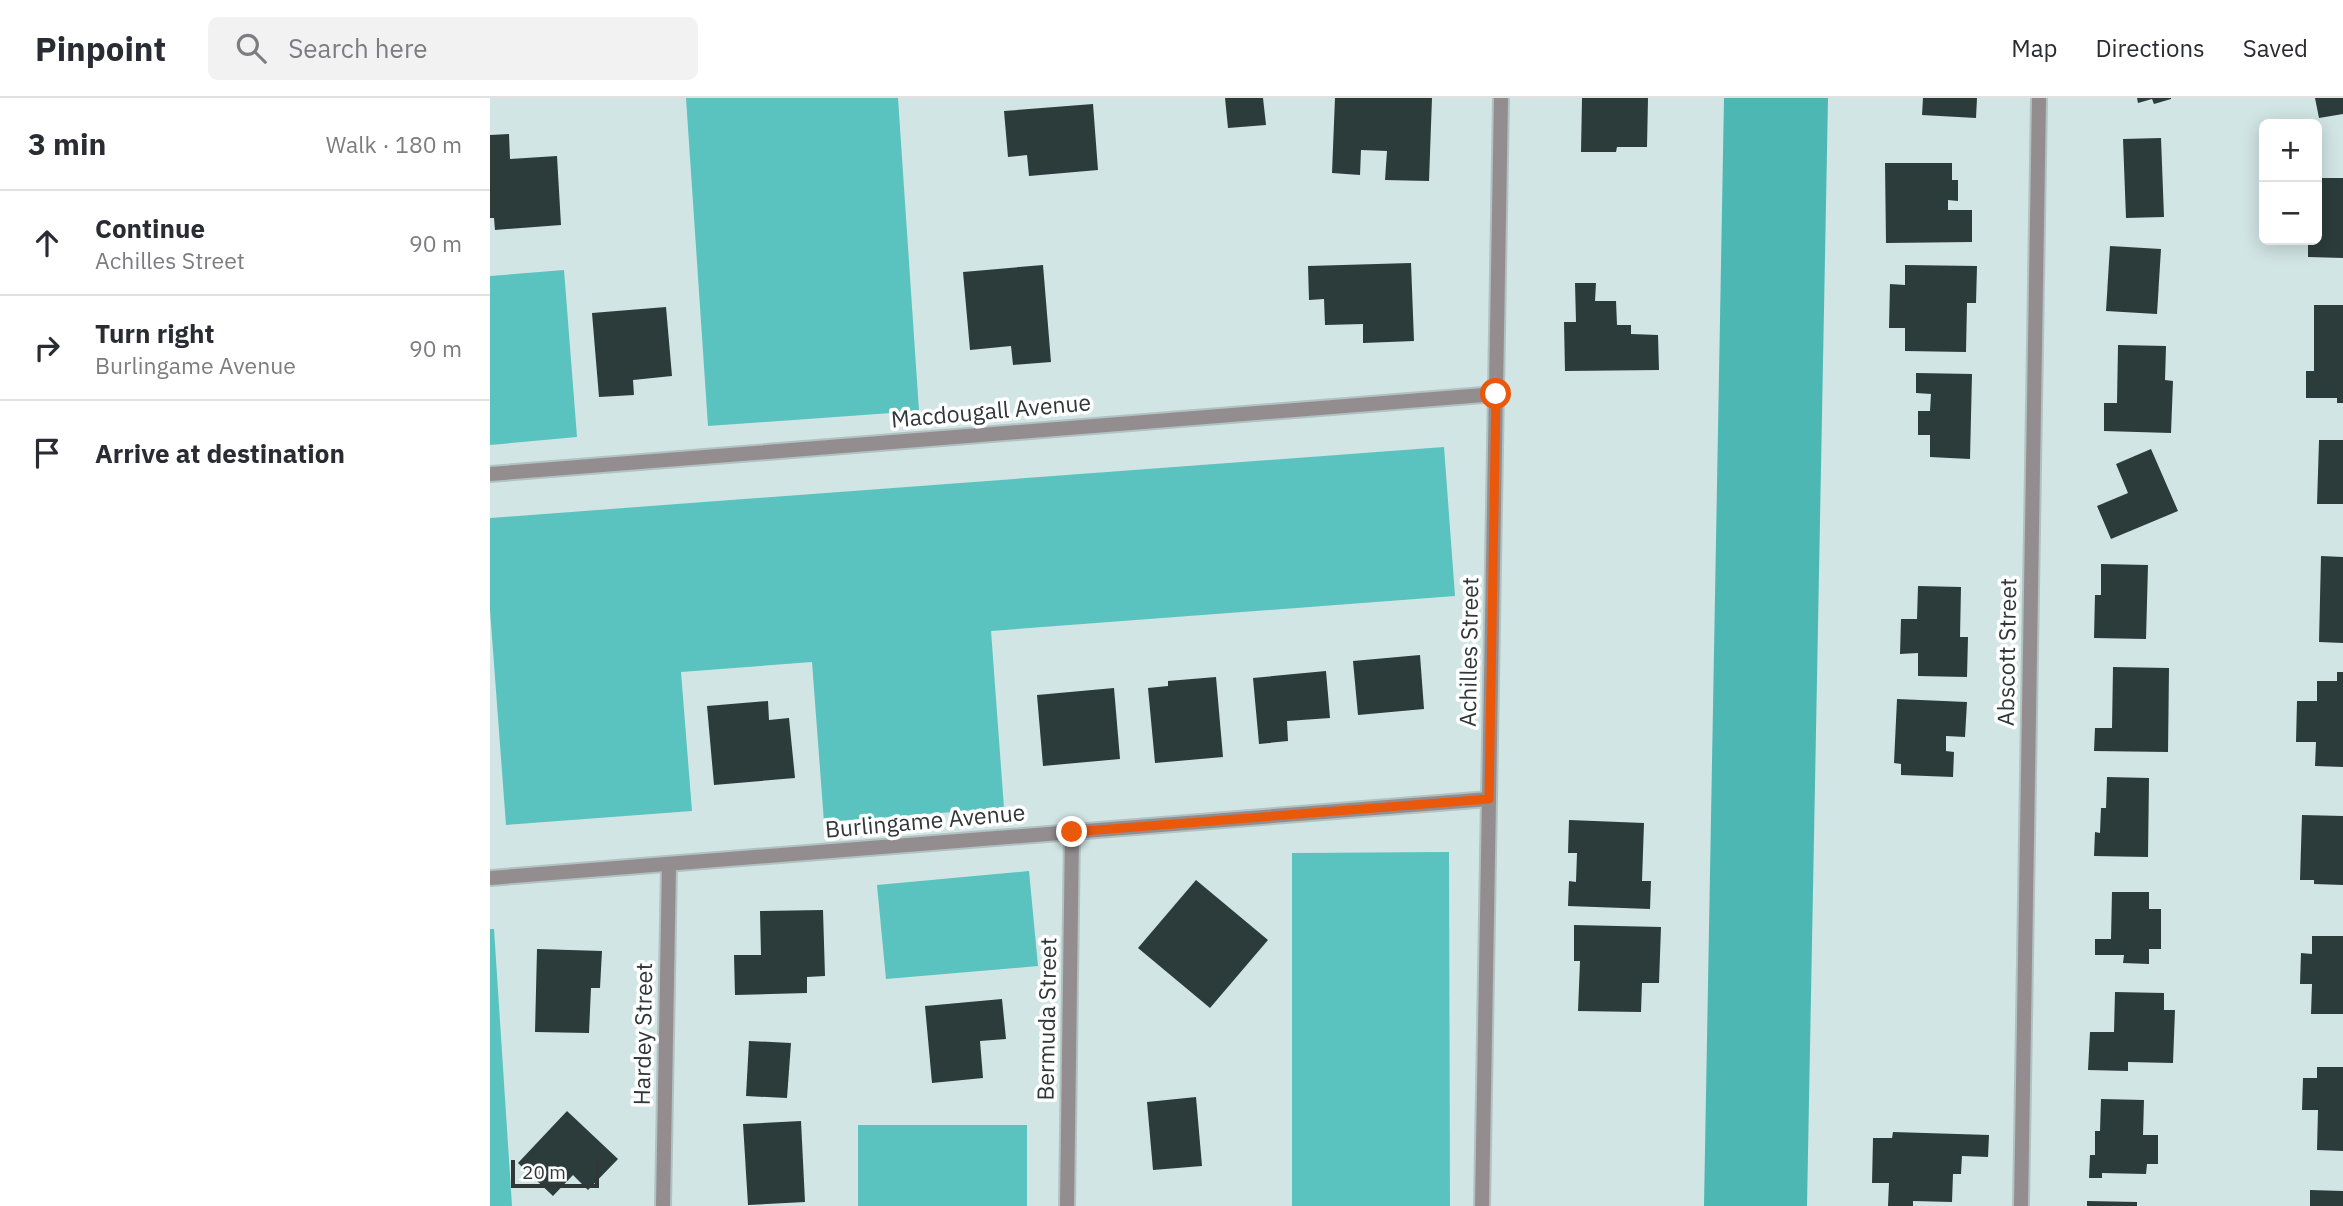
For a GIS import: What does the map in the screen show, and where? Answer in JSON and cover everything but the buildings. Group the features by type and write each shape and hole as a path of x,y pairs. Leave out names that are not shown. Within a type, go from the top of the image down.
{"street":[{"name":"Achilles Street","path":"1482,1206 1501,98"},
{"name":"Abscott Street","path":"2021,1206 2039,98"},
{"name":"Macdougall Avenue","path":"490,474 1496,394"},
{"name":"Burlingame Avenue","path":"490,878 1489,799"},
{"name":"Bermuda Street","path":"1067,1206 1072,832"},
{"name":"Hardey Street","path":"663,1206 669,864"}],"shaded area":[{"path":"686,98 898,98 919,411 708,426"},
{"path":"1724,98 1828,98 1807,1206 1704,1206"},
{"path":"564,270 577,437 490,445 490,276"},
{"path":"1444,447 1455,596 991,631 1004,808 824,822 812,662 681,672 692,811 506,825 490,610 490,518"},
{"path":"1449,852 1450,1206 1292,1206 1292,853"},
{"path":"1029,871 1038,966 886,979 877,885"},
{"path":"490,929 494,929 512,1206 490,1206"},
{"path":"858,1125 1027,1125 1027,1206 858,1206"}],"route":[{"path":"1072,832 1489,799 1496,394"}]}
